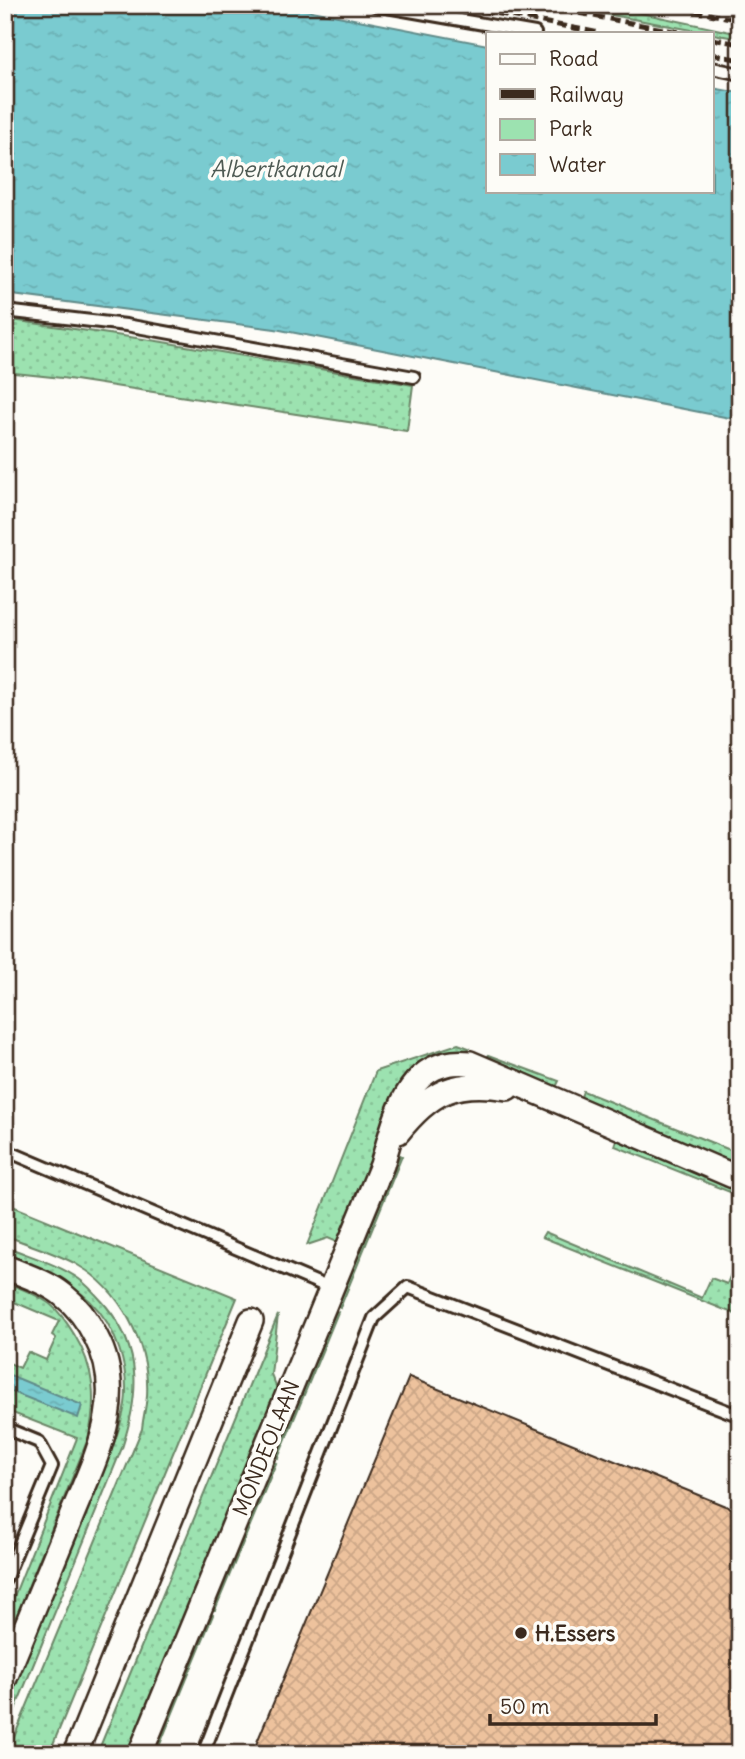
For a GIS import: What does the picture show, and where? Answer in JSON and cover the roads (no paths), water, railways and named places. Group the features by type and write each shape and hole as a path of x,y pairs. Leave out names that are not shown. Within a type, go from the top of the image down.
{"street":[{"name":"MONDEOLAAN","path":"140,1754 332,1289 389,1142 424,1102 450,1089 470,1084 488,1084 538,1093 740,1179"},
{"path":"5,1268 45,1284 62,1293 75,1305 102,1348 109,1370 111,1396 95,1459 5,1678"},
{"path":"75,1754 251,1321"}],"lane":[{"path":"375,5 529,32"},
{"path":"714,68 740,74"},
{"path":"5,311 126,325 414,377"},
{"path":"5,1150 332,1289"},
{"path":"203,1754 374,1318 408,1287 740,1416"},
{"path":"5,1427 39,1442 52,1466 5,1580"}],"water":[{"name":"Albertkanaal","path":"5,5 281,5 486,45 486,192 714,192 714,88 740,93 740,420 275,329 5,294"},
{"path":"5,1373 82,1405 78,1418 5,1389"}],"railway":[{"path":"453,5 595,32"},
{"path":"535,5 679,32"},
{"path":"664,5 740,20"},
{"path":"733,5 740,7"},
{"path":"714,39 740,44"},
{"path":"714,54 740,60"}],"place":[{"name":"H.Essers","path":"521,1633"}]}
